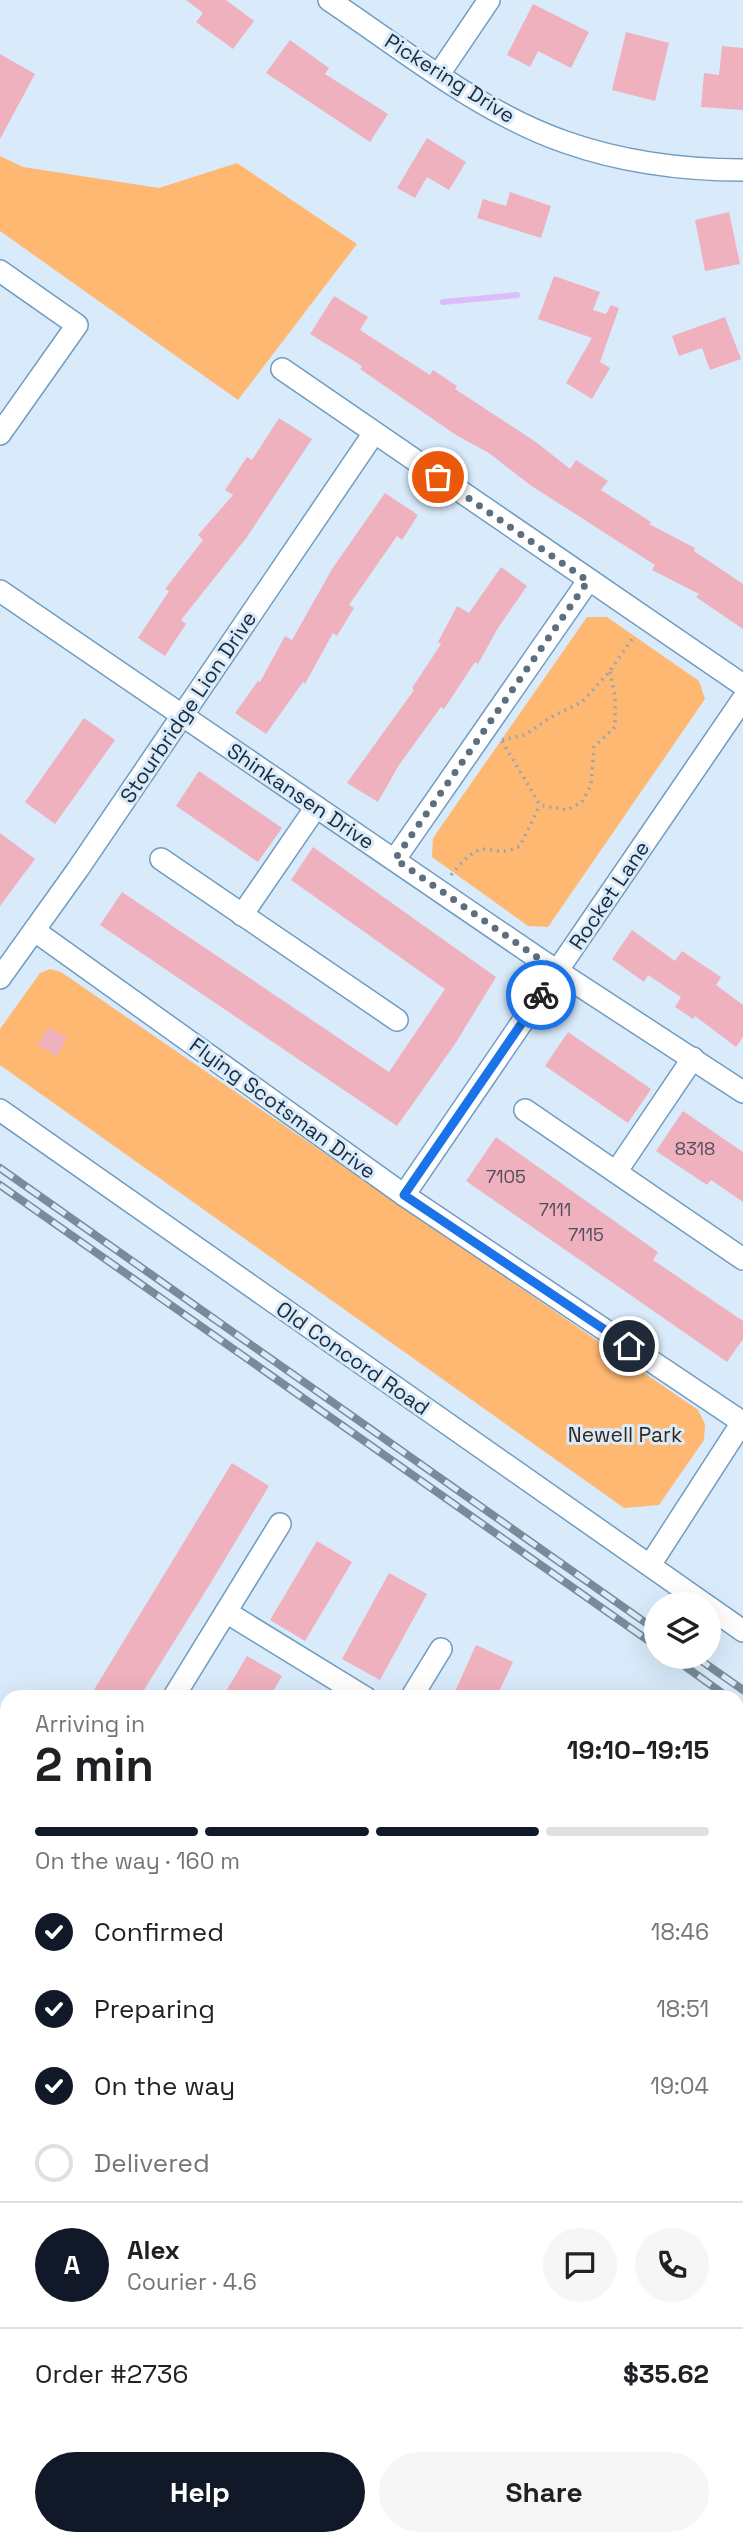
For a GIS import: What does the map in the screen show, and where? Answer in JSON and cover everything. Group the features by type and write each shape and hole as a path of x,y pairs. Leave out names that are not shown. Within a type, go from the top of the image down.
{"street":[{"name":"Pickering Drive","path":"329,0 491,107 565,142 646,163 743,170"},
{"path":"439,74 489,0"},
{"path":"0,271 77,325 0,434"},
{"path":"282,369 743,685"},
{"name":"Stourbridge Lion Drive","path":"0,978 35,932 374,433"},
{"path":"395,859 588,581"},
{"name":"Shinkansen Drive","path":"0,591 557,971 743,1091"},
{"name":"Rocket Lane","path":"404,1195 743,699"},
{"path":"242,915 316,807"},
{"path":"161,859 397,1020"},
{"name":"Flying Scotsman Drive","path":"35,932 404,1195 743,1422"},
{"path":"616,1172 693,1058"},
{"name":"Old Concord Road","path":"0,1110 688,1592"},
{"path":"524,1110 743,1259"},
{"path":"650,1565 743,1422"},
{"path":"178,1690 280,1524"},
{"path":"226,1612 353,1690"},
{"name":"Old Concord Road","path":"721,1615 743,1630"},
{"path":"416,1690 441,1649"}],"path":[{"path":"540,806 501,739 526,735 551,717 582,702 610,671 637,631"},
{"path":"540,806 567,810 582,802 588,793 594,747 615,727 615,697 610,671"},
{"path":"450,875 473,850 481,847 514,849 520,846 540,806"}],"green space":[{"path":"0,156 23,167 159,188 237,163 357,244 238,400 0,231"},
{"path":"587,617 607,617 699,681 705,699 548,927 528,926 432,857 433,838"},
{"name":"Newell Park","path":"50,969 61,972 698,1410 705,1424 704,1440 659,1505 624,1508 0,1065 0,1029 40,973"}],"building":[{"path":"186,0 226,0 254,21 233,49 196,22 203,13"},
{"path":"533,4 589,32 571,68 538,51 530,67 507,55"},
{"path":"626,32 669,43 655,101 612,90"},
{"path":"290,40 329,68 325,74 388,114 370,142 266,73"},
{"path":"722,46 743,48 743,110 701,107 704,73 719,75"},
{"path":"0,54 35,74 0,139"},
{"path":"427,138 466,162 449,190 427,177 415,198 397,188"},
{"path":"510,192 551,206 541,238 477,218 483,199 506,206"},
{"path":"729,212 740,264 705,271 695,220"},
{"path":"554,276 600,292 593,310 606,314 611,305 619,308 600,362 610,368 592,399 566,383 592,338 538,319"},
{"path":"334,296 368,317 360,330 430,375 433,370 457,386 455,389 536,442 570,469 576,460 608,481 601,490 651,522 649,524 695,548 694,551 743,584 743,629 696,597 699,594 652,570 655,565 530,485 489,453 456,435 360,369 362,366 310,334"},
{"path":"725,317 741,359 710,370 702,348 679,356 672,336"},
{"path":"279,418 312,439 247,537 181,620 186,624 165,656 138,638 169,591 165,589 203,540 198,535 233,495 225,490 247,457 252,460"},
{"path":"385,493 418,515 402,540 397,536 349,605 354,608 337,636 333,633 305,684 303,682 266,734 235,713 258,681 260,682 285,636 292,640 332,569"},
{"path":"501,567 527,586 498,628 478,664 475,662 444,709 441,707 399,765 378,802 347,783 414,690 412,688 441,644 438,642 457,606 469,613"},
{"path":"84,718 115,740 55,824 25,802"},
{"path":"199,771 282,828 258,862 176,806"},
{"path":"0,833 35,859 0,906"},
{"path":"313,847 496,977 455,1044 397,1126 100,925 122,892 389,1072 445,989 291,880"},
{"path":"632,930 675,961 682,951 721,977 716,985 743,1005 743,1037 736,1047 695,1016 693,1019 675,1007 681,997 648,975 644,982 612,959"},
{"path":"48,1027 67,1038 57,1056 38,1045"},
{"path":"568,1032 651,1089 628,1123 545,1066"},
{"path":"683,1111 743,1152 743,1202 711,1180 707,1185 656,1151"},
{"path":"496,1137 658,1252 653,1260 743,1321 743,1339 727,1362 466,1181"},
{"path":"232,1463 269,1486 144,1690 94,1690"},
{"path":"317,1541 352,1562 305,1641 270,1620"},
{"path":"389,1573 427,1594 380,1680 342,1659"},
{"path":"476,1645 513,1662 500,1690 456,1690"},
{"path":"247,1656 282,1676 274,1690 227,1690"}],"waterway":[{"path":"443,302 517,295"}],"railway":[{"path":"0,1168 644,1622"},
{"path":"0,1185 644,1638"},
{"path":"689,1669 718,1690"},
{"path":"713,1669 743,1690"}],"way so far":[{"path":"438,477 588,581 395,859 557,971 541,995"}],"route":[{"path":"541,995 404,1195 629,1346"}]}
